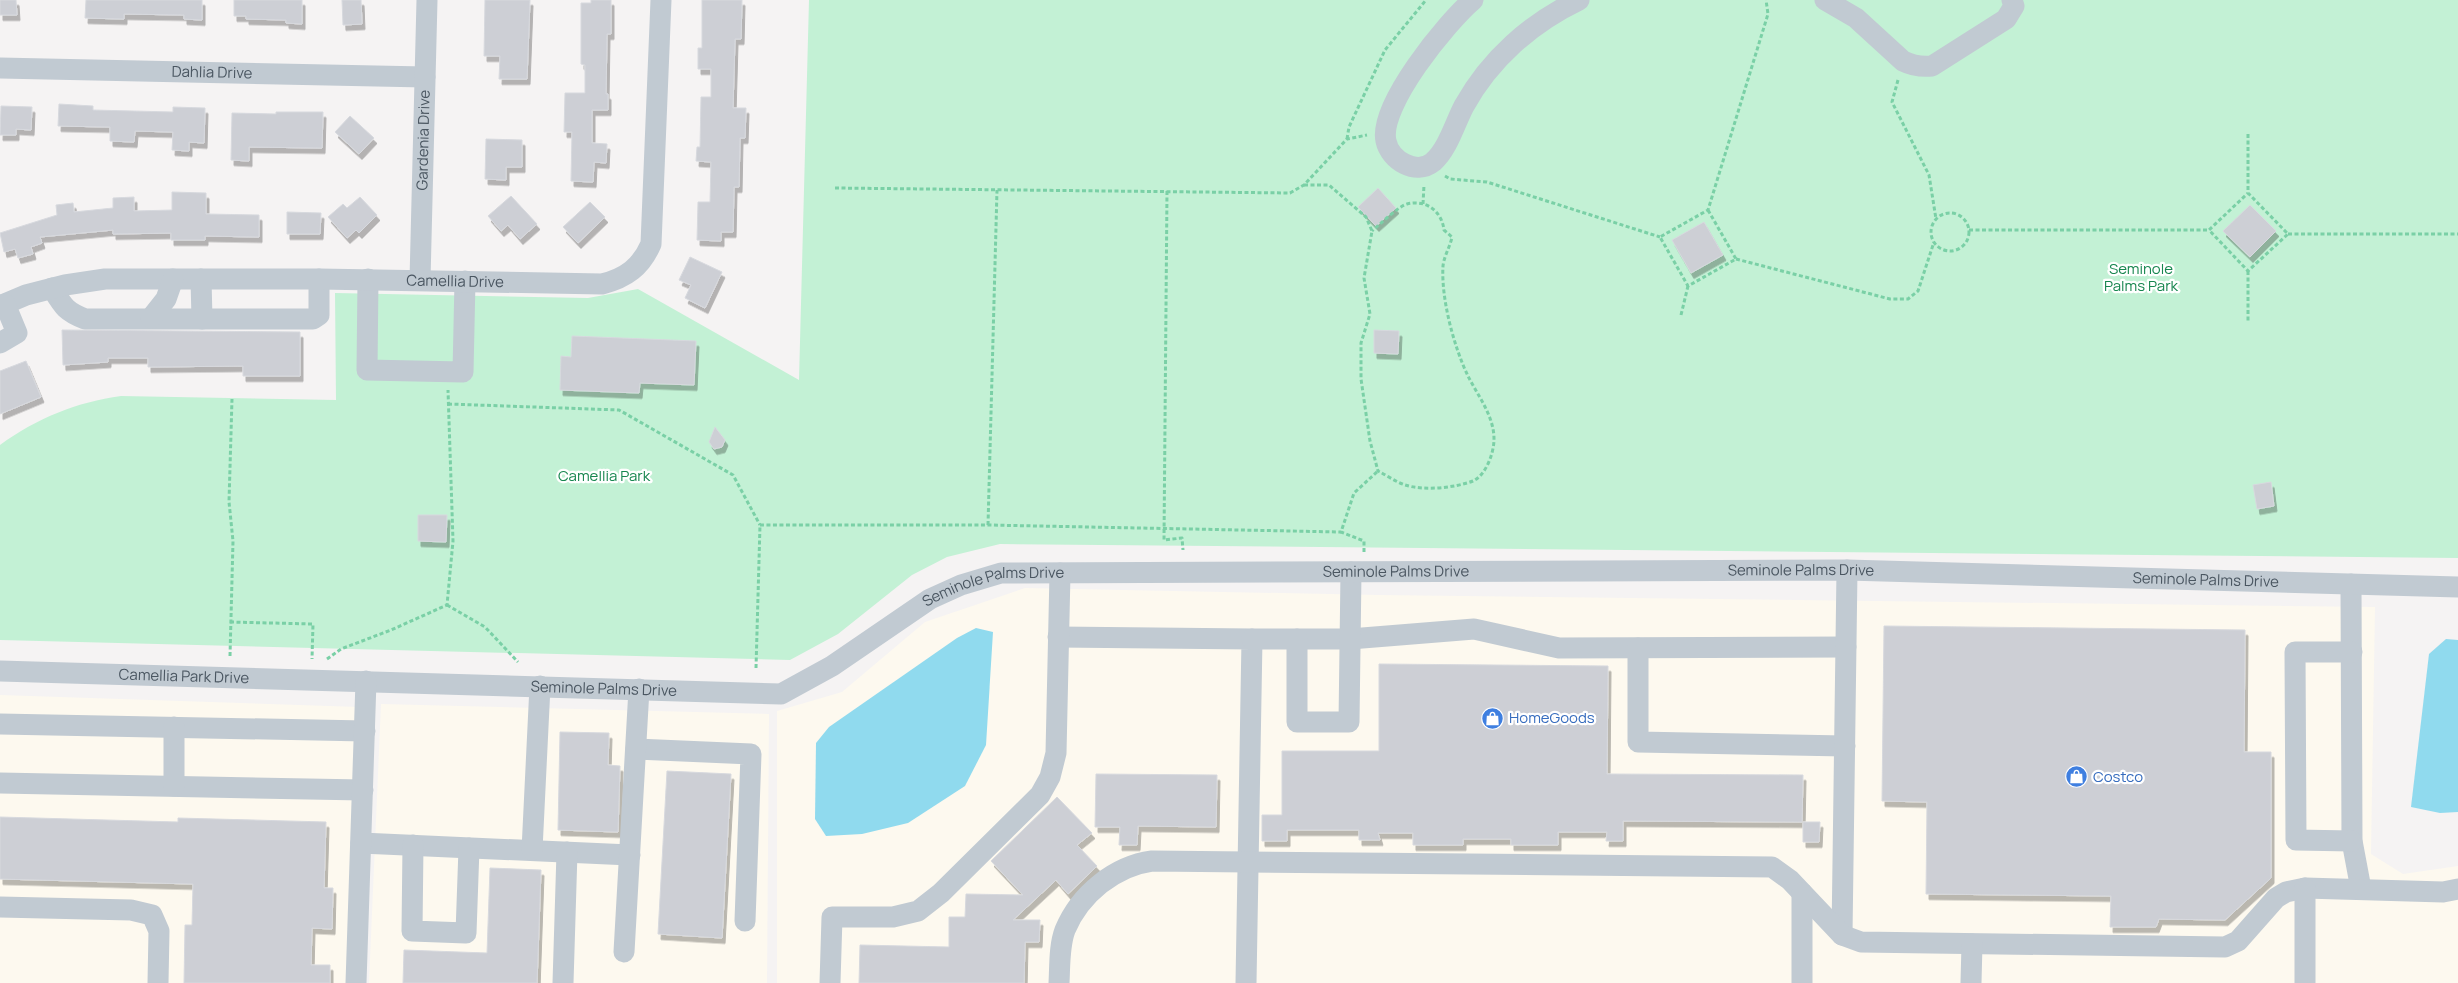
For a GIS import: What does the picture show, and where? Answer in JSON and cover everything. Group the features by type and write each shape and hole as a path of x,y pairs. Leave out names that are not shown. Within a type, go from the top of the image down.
{"street":[{"name":"Gardenia Drive","path":"420,280 427,0"},
{"name":"Camellia Drive","path":"3,305 52,288 105,279 368,279 602,284 628,275 646,255 651,244 660,0"},
{"path":"1473,0 1440,32 1400,94 1385,132 1386,143 1397,160 1407,166 1426,166 1433,162 1444,148 1467,101 1504,53 1526,33 1551,15 1577,0"},
{"path":"1825,0 1856,18 1903,61 1917,66 1932,66 2006,19 2014,6 2012,0"},
{"name":"Dahlia Drive","path":"0,68 425,77"},
{"path":"151,318 166,299 173,278"},
{"path":"201,278 202,319"},
{"path":"52,288 63,306 70,313 85,319 313,319 319,315 319,279"},
{"path":"368,279 367,370 447,372 464,372 465,281"},
{"path":"0,343 17,333 3,305"},
{"path":"1842,935 1847,570"},
{"name":"Seminole Palms Drive","path":"366,681 781,694 832,666 930,599 961,585 1001,573 1847,570 2458,587"},
{"path":"1297,640 1297,722 1349,722 1351,572"},
{"path":"830,983 832,917 893,917 918,911 941,893 1040,794 1050,778 1056,753 1060,573"},
{"path":"2351,584 2352,841 2361,889"},
{"path":"1058,637 1350,640 1474,629 1559,648 1846,647"},
{"path":"1246,983 1252,640"},
{"path":"1638,648 1638,742 1845,746"},
{"path":"2352,652 2295,652 2296,840 2352,841"},
{"name":"Camellia Park Drive","path":"0,671 366,681"},
{"path":"356,983 366,681"},
{"path":"532,850 540,686"},
{"path":"624,952 639,689"},
{"path":"0,724 364,731"},
{"path":"174,728 174,786"},
{"path":"636,749 751,754 745,921"},
{"path":"0,783 363,790"},
{"path":"360,843 630,855"},
{"path":"413,845 412,931 466,933 469,848"},
{"path":"563,983 567,852"},
{"path":"1060,983 1061,948 1066,930 1077,908 1095,888 1120,869 1134,863 1152,861 1772,867 1782,873 1842,935 1861,942 2224,948 2238,941 2276,898 2286,892 2305,888 2443,892 2458,889"},
{"path":"2305,888 2305,983"},
{"path":"1802,893 1802,983"},
{"path":"0,907 131,910 152,914 159,931 158,983"},
{"path":"1971,983 1972,944"}],"path":[{"path":"835,188 1290,193 1304,185 1347,139 1349,127 1385,50 1426,0"},
{"path":"1660,237 1708,210 1768,14 1766,0"},
{"path":"1688,286 1736,259 1890,299 1908,299 1918,291 1934,242 1931,230 1936,219 1928,175 1892,102 1903,61"},
{"path":"1347,139 1385,132"},
{"path":"2248,134 2248,193 2288,234"},
{"path":"1426,166 1450,179 1486,182 1660,237 1688,286 1681,315"},
{"path":"1304,185 1329,185 1366,218 1372,231 1364,278 1370,314 1361,343 1361,379 1370,441 1378,471 1405,485 1440,488 1474,480 1489,463 1494,447 1494,436 1490,417 1468,375 1455,343 1444,288 1443,264 1452,237 1444,230 1443,221 1434,208 1422,204 1407,204 1372,231"},
{"path":"988,525 997,190"},
{"path":"1167,192 1166,528 1164,540 1182,538 1183,550"},
{"path":"1969,230 2209,230 2248,193"},
{"path":"1708,210 1736,259"},
{"path":"1934,242 1944,249 1956,249 1966,242 1969,230 1964,219 1953,213 1947,213 1936,219"},
{"path":"2209,230 2248,271 2248,322"},
{"path":"2248,271 2288,234 2458,234"},
{"path":"446,605 453,541 447,372"},
{"path":"230,656 232,541 229,502 232,398"},
{"path":"448,404 619,410 733,475 760,525 756,668"},
{"path":"1341,532 1354,492 1378,471"},
{"path":"760,525 988,525 1341,532 1364,541 1364,553"},
{"path":"327,659 341,649 392,630 446,605"},
{"path":"446,605 485,627 518,662"},
{"path":"230,622 313,624 312,659"}],"shaded area":[{"path":"1025,588 1378,595 2375,607 2371,854 2403,874 2458,866 2458,983 777,983 777,711 842,692 925,622"},
{"path":"0,695 359,707 347,983 0,983"},
{"path":"381,704 769,714 767,983 369,983"}],"green space":[{"name":"Seminole Palms Park","path":"809,0 2458,0 2458,558 1000,544 947,557 912,575 838,634 790,660 0,640 0,445 43,419 89,402 121,396 336,400 335,293 588,298 638,289 799,380"}],"water":[{"path":"976,628 993,632 986,745 965,786 908,823 862,834 826,836 815,819 816,743 829,727 957,638"},
{"path":"2446,639 2458,640 2458,812 2440,813 2411,807 2429,654"}],"building":[{"path":"0,0 16,0 17,15 0,15"},
{"path":"86,0 202,0 202,20 184,19 184,15 124,14 124,19 85,18"},
{"path":"234,0 302,0 302,24 286,23 286,20 246,19 246,16 234,16"},
{"path":"342,0 361,0 362,24 343,25"},
{"path":"485,0 530,0 527,79 499,79 500,56 484,56"},
{"path":"591,0 611,0 611,34 607,34 606,94 608,94 608,110 592,110 592,143 607,144 606,163 594,162 593,182 571,181 572,132 564,132 565,93 585,93 585,65 581,64 581,3 591,3"},
{"path":"702,0 742,0 741,39 735,39 733,108 746,108 745,138 740,138 739,187 734,187 733,232 721,232 721,241 697,240 698,202 710,202 711,162 696,161 697,147 700,147 701,97 711,97 711,69 698,69 698,48 702,48"},
{"path":"59,104 93,106 93,110 173,112 173,107 205,108 204,143 189,142 189,151 172,150 173,132 135,131 134,142 110,141 110,127 58,126"},
{"path":"1,106 32,107 31,130 16,129 16,135 0,135"},
{"path":"276,112 323,112 322,148 249,147 249,161 231,160 232,113 276,114"},
{"path":"350,116 374,138 359,154 335,132"},
{"path":"486,139 522,140 522,167 506,167 506,180 485,179"},
{"path":"1378,188 1396,208 1376,226 1358,207"},
{"path":"172,192 206,193 206,214 259,215 259,237 205,236 205,240 171,240 171,233 113,234 113,230 40,237 42,243 31,247 33,254 18,258 15,249 4,252 0,233 57,215 56,205 73,203 74,212 113,208 113,198 134,197 134,211 172,210"},
{"path":"511,196 537,224 520,239 508,225 501,231 488,216"},
{"path":"360,197 377,215 359,233 356,230 347,238 328,217 343,204 347,208"},
{"path":"590,202 605,217 578,243 563,227"},
{"path":"2250,205 2276,231 2250,257 2223,231"},
{"path":"287,212 321,213 320,234 287,234"},
{"path":"1704,222 1723,255 1691,273 1672,240"},
{"path":"690,257 722,272 705,308 685,298 691,285 679,280"},
{"path":"62,330 300,332 300,376 243,376 243,366 148,367 148,358 108,358 108,362 63,365"},
{"path":"1374,330 1399,331 1398,354 1374,353"},
{"path":"572,336 696,341 694,385 640,383 639,393 560,390 561,356 571,357"},
{"path":"26,361 41,397 0,414 0,371"},
{"path":"715,427 725,440 722,447 714,449 709,442"},
{"path":"2271,482 2274,506 2257,509 2253,485"},
{"path":"418,515 447,515 446,542 418,541"},
{"name":"Costco","path":"1884,626 2245,630 2244,752 2271,752 2271,878 2225,920 2159,919 2156,927 2110,927 2111,896 1926,894 1927,802 1882,801"},
{"path":"1379,664 1608,666 1607,774 1803,775 1802,822 1623,821 1623,841 1606,841 1607,832 1558,832 1558,845 1511,845 1511,839 1463,839 1463,845 1413,845 1413,833 1378,833 1380,840 1359,840 1359,830 1287,830 1287,841 1262,841 1262,815 1282,815 1282,751 1379,751"},
{"path":"560,732 609,733 608,765 620,766 618,832 558,830"},
{"path":"667,771 731,774 722,938 658,934"},
{"path":"1096,774 1217,775 1216,827 1138,826 1137,845 1119,845 1120,827 1095,827"},
{"path":"1057,797 1092,833 1077,845 1097,866 1068,894 1056,880 1013,920 1040,920 1039,942 1025,942 1024,983 859,983 860,945 949,947 949,917 965,917 966,894 1023,895 991,861"},
{"path":"0,817 178,822 178,818 326,822 324,888 333,888 332,929 312,928 311,965 330,965 330,983 184,983 185,925 192,925 193,884 0,879"},
{"path":"1803,822 1820,822 1819,842 1803,842"},
{"path":"490,868 541,870 537,983 403,983 404,950 487,953"}],"place":[{"name":"HomeGoods","path":"1493,718"},
{"name":"Costco","path":"2077,777"}],"park label":[{"name":"Camellia Park","path":"604,476"}]}
